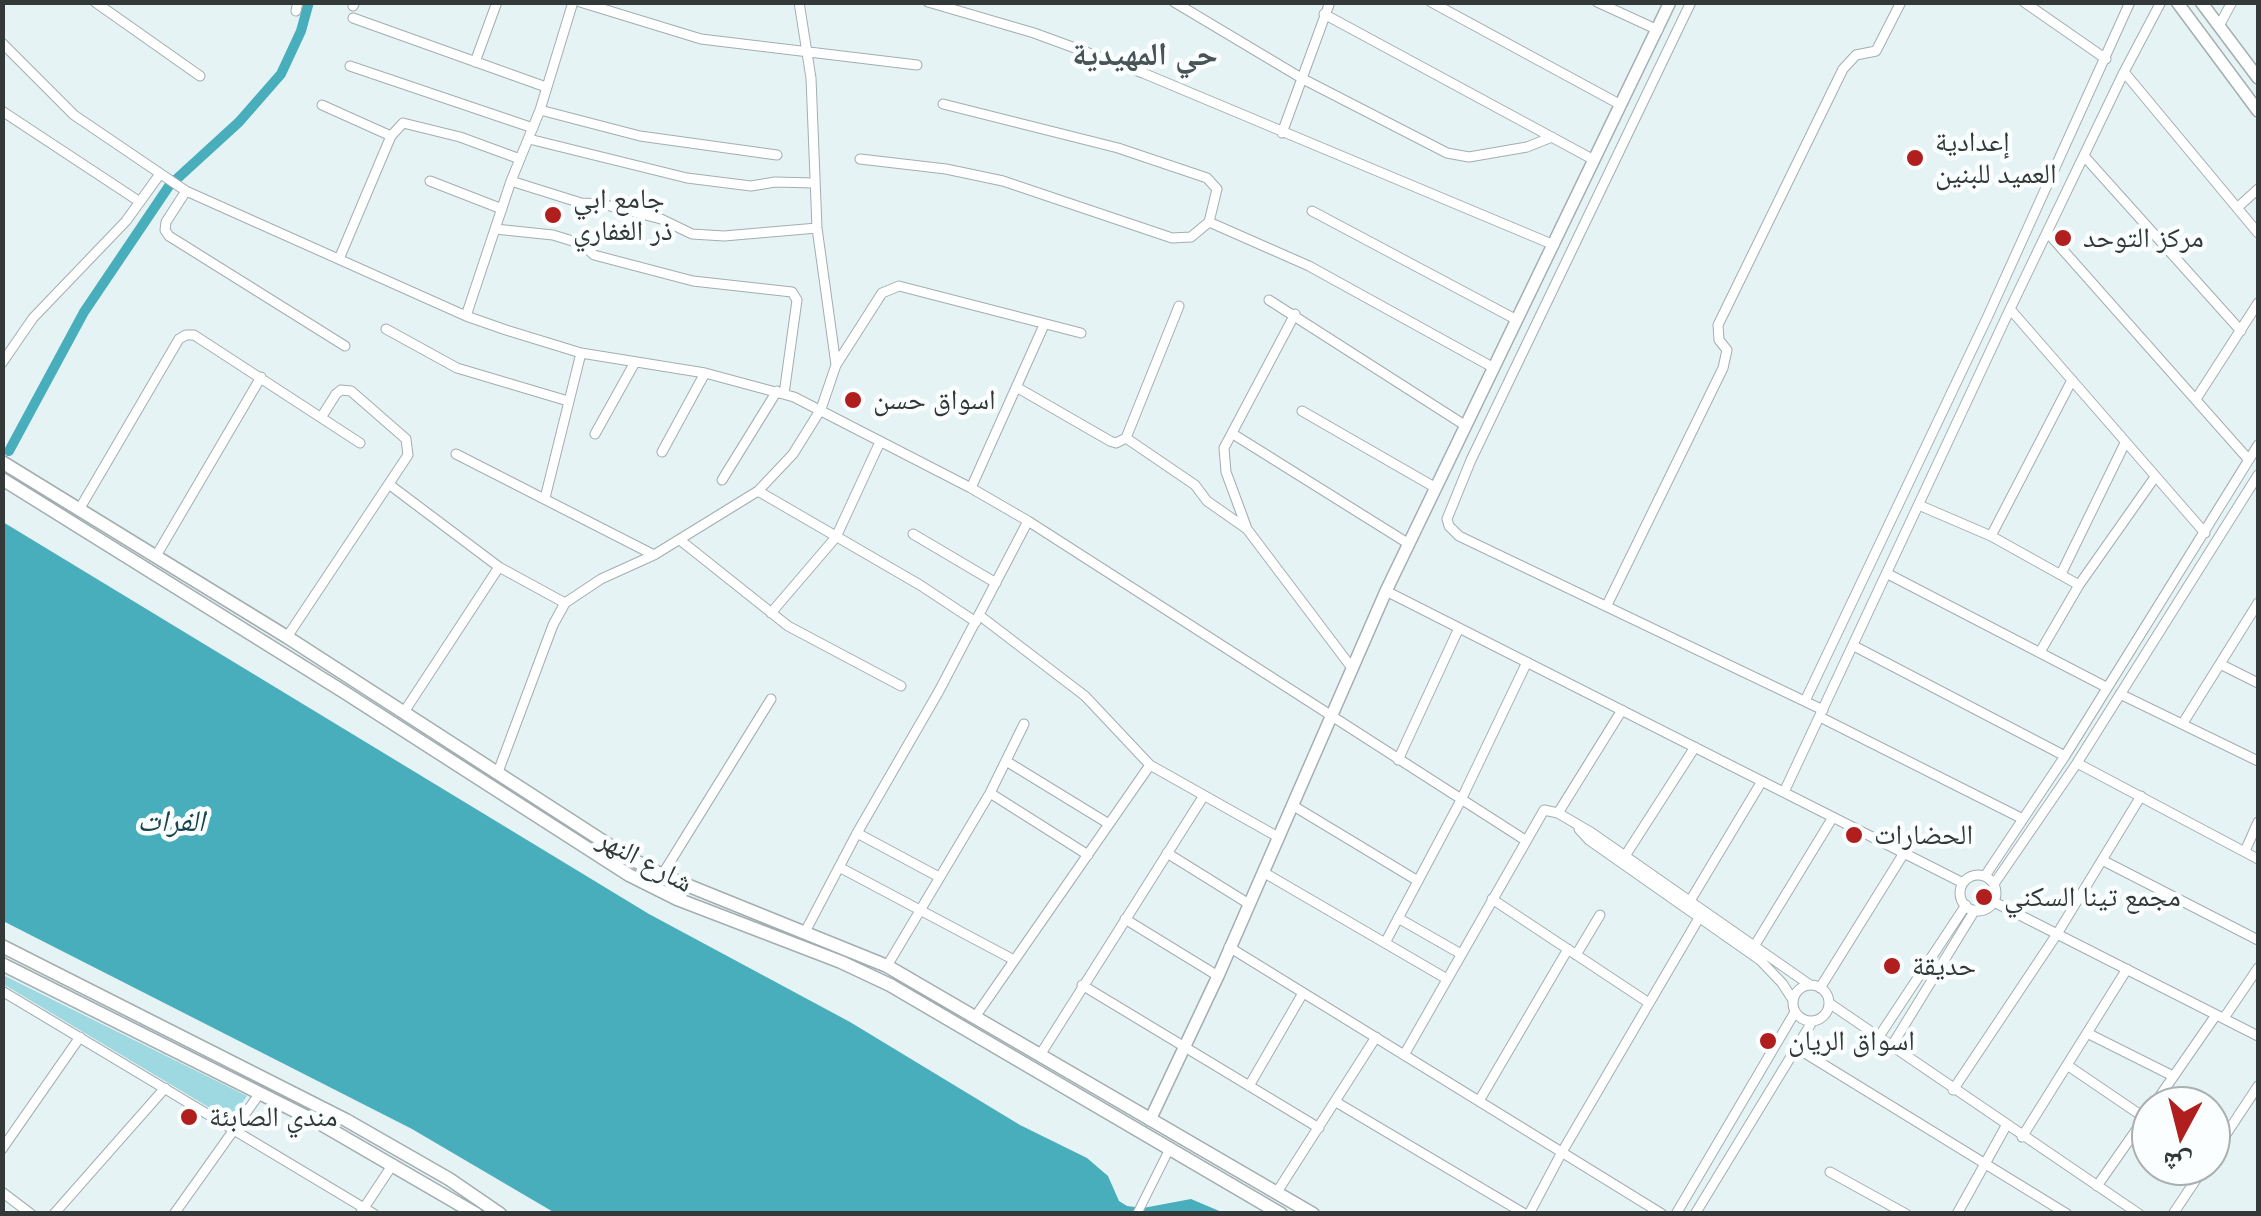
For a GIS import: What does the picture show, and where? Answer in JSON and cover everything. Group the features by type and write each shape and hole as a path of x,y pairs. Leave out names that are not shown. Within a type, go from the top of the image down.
{"main road":[{"name":"شارع النهر","path":"2,462 288,638 626,856 886,966 929,999 1281,1214"},
{"name":"شارع النهر","path":"2,479 628,875 677,899 975,1018 1313,1214"},
{"path":"344,692 352,679"},
{"path":"2,946 333,1113 449,1179 500,1214"},
{"path":"2,964 260,1093 393,1164 476,1214"}],"street":[{"path":"95,2 200,76"},
{"path":"475,62 497,2"},
{"path":"799,2 808,52 816,228 836,365"},
{"path":"928,2 954,6 1088,52 1554,245"},
{"path":"1174,2 1303,79 1456,155 1526,147 1552,138"},
{"path":"1282,133 1330,2"},
{"path":"1431,2 1621,105"},
{"path":"1597,2 1658,30"},
{"path":"1150,1120 1218,976 1386,591 1670,2"},
{"path":"1690,2 1448,511 1453,532 1804,701 2022,820"},
{"path":"1607,606 1723,368 1728,350 1720,340 1718,326 1826,103 1850,59 1870,54 1881,45 1901,2"},
{"path":"2024,2 2106,59"},
{"path":"1804,701 2130,2"},
{"path":"1784,792 2010,309 2162,2"},
{"path":"2176,2 2258,108"},
{"path":"2202,2 2258,78"},
{"path":"2219,26 2232,2"},
{"path":"466,316 511,181 540,110 571,4 701,39 916,65"},
{"path":"1324,14 1594,160"},
{"path":"353,18 546,87"},
{"path":"2,43 74,116 186,191 466,316 581,353 705,374 781,392 971,488 1525,840"},
{"path":"350,66 533,128"},
{"path":"2124,72 2258,233"},
{"path":"860,158 1003,181 1172,238 1191,237 1210,222 1217,189 1207,178 1118,148 943,104"},
{"path":"322,105 392,136"},
{"path":"540,110 640,136 777,155"},
{"path":"2,111 140,202"},
{"path":"339,260 392,136 403,123 520,159"},
{"path":"528,139 687,178 744,186 814,183"},
{"path":"2084,156 2241,331"},
{"path":"2,363 33,318 162,176"},
{"path":"511,181 581,203 602,204 661,219 692,234 738,235 816,228"},
{"path":"430,182 502,209"},
{"path":"2237,208 2258,189"},
{"path":"186,191 166,222 169,236 345,346"},
{"path":"1312,211 1517,320"},
{"path":"1210,222 1309,266 1494,368"},
{"path":"495,230 553,235 579,242 594,255 693,281 792,292 798,300 781,392 722,480"},
{"path":"2047,232 2249,460"},
{"path":"498,772 553,625 566,603 601,579 654,556 758,492 793,454 821,410 836,365 882,293 900,286 1081,333"},
{"path":"1269,300 1466,426"},
{"path":"2196,399 2258,303"},
{"path":"1018,388 1110,441 1116,443 1126,438 1179,306"},
{"path":"2010,309 2205,532"},
{"path":"1295,314 1224,448 1226,472 1247,529 1352,668"},
{"path":"971,488 1044,325"},
{"path":"386,329 457,368 568,401"},
{"path":"80,508 182,336 194,335 360,443"},
{"path":"544,498 581,353"},
{"path":"596,434 634,364"},
{"path":"662,452 705,374"},
{"path":"156,556 260,377"},
{"path":"1991,536 2072,380"},
{"path":"288,638 408,455 406,438 348,390 336,394 322,416"},
{"path":"1302,411 1436,488"},
{"path":"1233,434 1409,544"},
{"path":"1126,438 1195,485 1207,502 1247,529"},
{"path":"770,613 836,536 880,442"},
{"path":"2061,574 2125,443"},
{"path":"1985,876 2258,445"},
{"path":"1454,452 1471,460"},
{"path":"456,454 654,556"},
{"path":"1970,908 1986,909 1994,902 1994,884 2077,763 2258,476"},
{"path":"2040,652 2079,585 2155,477"},
{"path":"390,485 499,567 566,603"},
{"path":"758,492 977,618 1085,696 1150,765 1278,837"},
{"path":"1921,506 1991,536 2079,585"},
{"path":"805,932 1028,521"},
{"path":"913,534 996,583"},
{"path":"680,540 770,613 901,686"},
{"path":"404,712 499,567"},
{"path":"1888,574 2106,687"},
{"path":"2168,590 2182,597"},
{"path":"1386,591 1963,884"},
{"path":"2183,723 2258,603"},
{"path":"1398,760 1459,628"},
{"path":"1854,646 2064,756"},
{"path":"1385,943 1528,662"},
{"path":"2220,664 2258,684"},
{"path":"2120,694 2258,762"},
{"path":"662,874 771,699"},
{"path":"1558,812 1622,710"},
{"path":"2087,720 2100,726"},
{"path":"886,966 990,793 1024,724"},
{"path":"1625,856 1695,747"},
{"path":"1006,761 1109,824"},
{"path":"2077,763 2258,858"},
{"path":"975,1018 1150,765"},
{"path":"1690,901 1762,781"},
{"path":"990,793 1088,855"},
{"path":"1953,1090 2057,934 2141,796"},
{"path":"1040,1056 1204,797"},
{"path":"1292,805 1418,881"},
{"path":"1404,1055 1540,813 1558,812 1815,986 1829,1003 1890,1047 2138,1214"},
{"path":"1755,946 1832,817"},
{"path":"2245,851 2258,822"},
{"path":"1577,826 1588,840 1768,967 1793,1000 1795,1012 1812,1022"},
{"path":"857,833 939,877"},
{"path":"1793,1000 1800,989 1815,986 1904,853"},
{"path":"1167,854 1248,904"},
{"path":"2102,860 2258,940"},
{"path":"839,868 1014,960"},
{"path":"1263,872 1447,979"},
{"path":"1970,908 1961,895 1963,884 1973,876 1985,876 1994,884"},
{"path":"1492,899 1649,1004"},
{"path":"1994,902 2258,1036"},
{"path":"1878,1038 1970,908"},
{"path":"1890,1047 1970,908"},
{"path":"1479,1101 1572,952 1600,915"},
{"path":"1398,918 1461,954"},
{"path":"1336,1102 1527,1214 1700,918"},
{"path":"1125,919 1218,976"},
{"path":"1229,948 1662,1214"},
{"path":"2166,1086 2258,968"},
{"path":"2022,1137 2127,969"},
{"path":"1082,985 1319,1128"},
{"path":"2,990 374,1214"},
{"path":"1249,1086 1303,992"},
{"path":"1694,1214 1795,1048 1812,1022 1824,1016 1829,1003"},
{"path":"1676,1214 1795,1012"},
{"path":"2087,1033 2173,1076"},
{"path":"2,1149 80,1037"},
{"path":"1277,1192 1376,1037"},
{"path":"1795,1048 2066,1214"},
{"path":"2066,1066 2131,1101"},
{"path":"2231,1127 2258,1086"},
{"path":"54,1214 165,1088"},
{"path":"174,1214 260,1093"},
{"path":"1957,1214 2006,1126"},
{"path":"2097,1186 2131,1138"},
{"path":"1137,1214 1170,1148"},
{"path":"362,1210 393,1164"},
{"path":"1830,1172 1906,1214"},
{"path":"2173,1214 2192,1186"},
{"path":"2,1192 31,1214"}],"shaded area":[{"path":"3,975 247,1096 230,1120 3,984"}],"water":[{"name":"الفرات","path":"3,522 649,914 850,1022 1020,1125 1087,1158 1108,1176 1119,1201 1127,1206 1143,1208 1191,1199 1224,1213 555,1213 412,1129 3,921"}],"waterway":[{"path":"9,451 84,312 169,186 239,122 281,74 301,31 309,2"}],"place":[{"name":"إعدادية العميد للبنين","path":"1915,158"},
{"name":"جامع ابي ذر الغفاري","path":"553,215"},
{"name":"مركز التوحد","path":"2063,238"},
{"name":"اسواق حسن","path":"853,400"},
{"name":"الحضارات","path":"1854,835"},
{"name":"مجمع تينا السكني","path":"1984,897"},
{"name":"حديقة","path":"1892,966"},
{"name":"اسواق الريان","path":"1768,1041"},
{"name":"مندي الصابئة","path":"189,1117"}],"district":[{"name":"حي المهيدية","path":"1145,55"}]}
